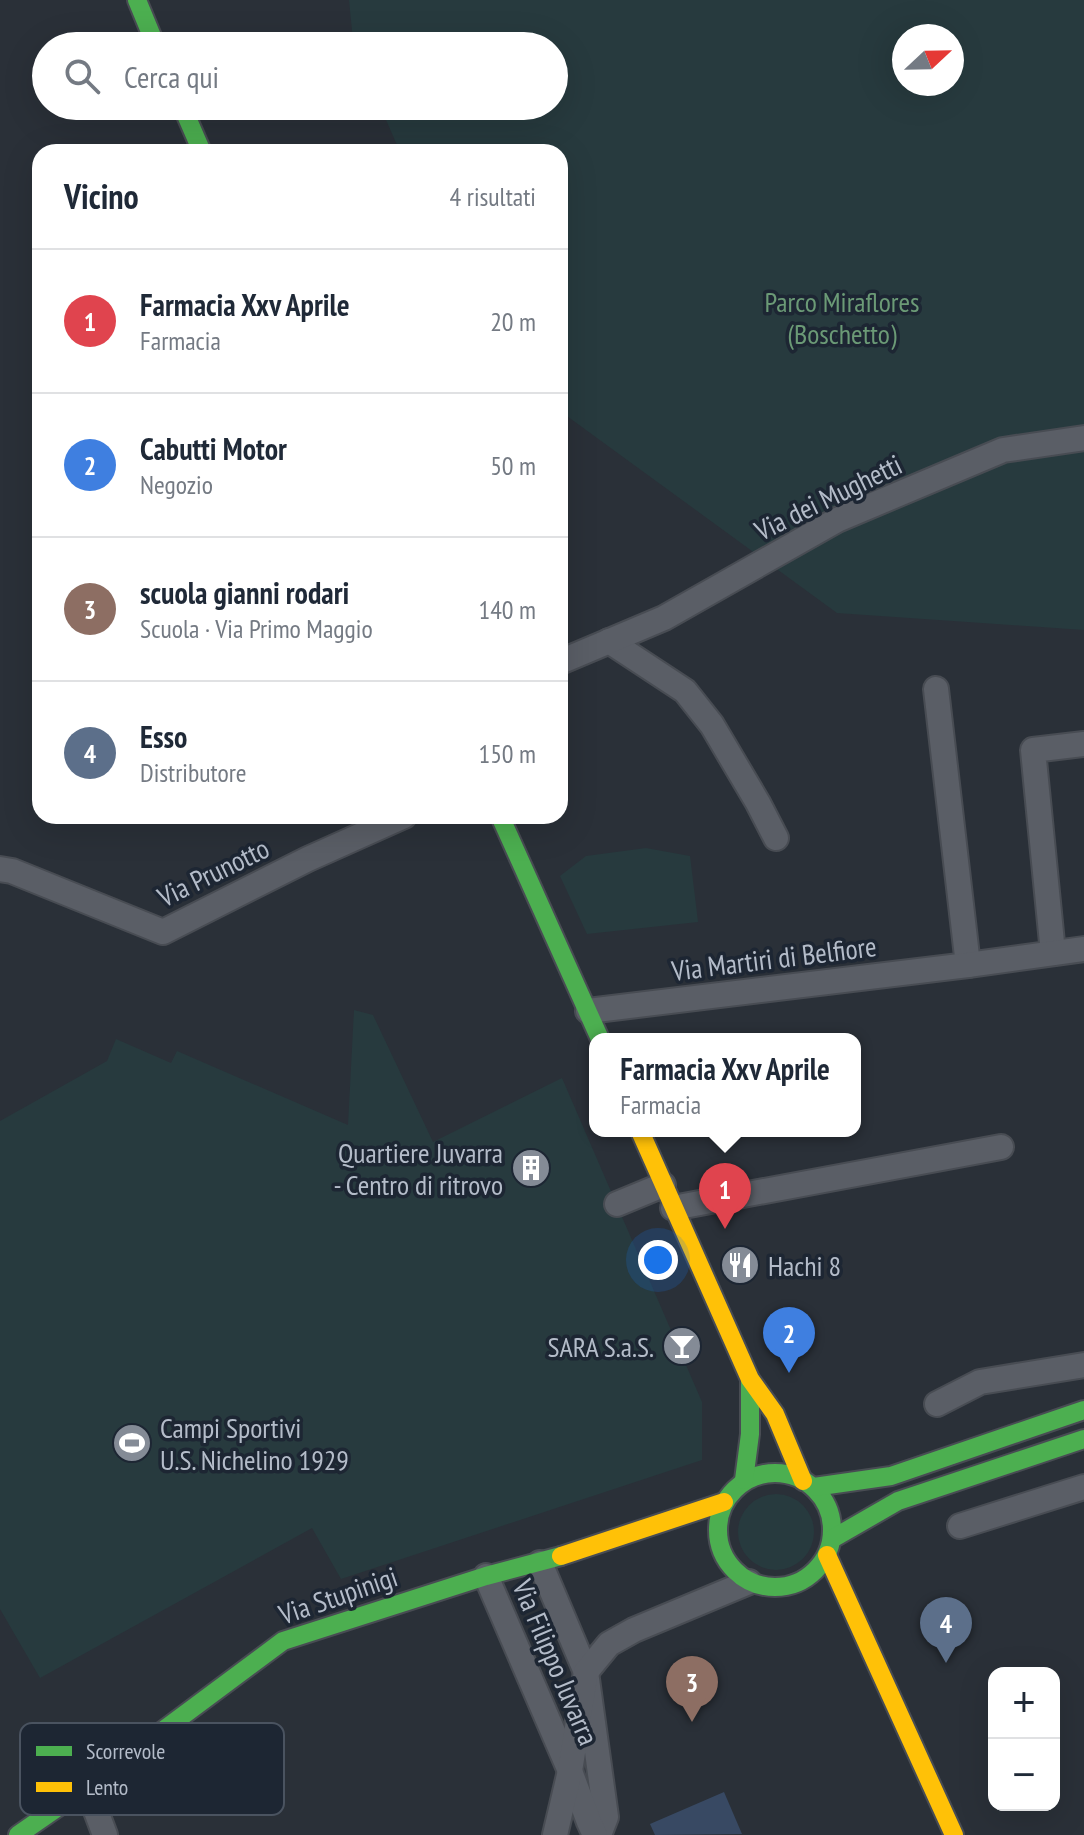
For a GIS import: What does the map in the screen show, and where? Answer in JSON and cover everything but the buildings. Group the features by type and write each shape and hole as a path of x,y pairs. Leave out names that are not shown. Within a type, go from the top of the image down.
{"street":[{"path":"137,0 150,32"},
{"path":"188,120 199,144"},
{"name":"Via dei Mughetti","path":"568,659 664,618 837,520 1003,450 1084,438"},
{"path":"609,641 685,691 712,725 776,838"},
{"path":"936,689 968,965"},
{"path":"1053,953 1033,750 1084,744"},
{"name":"Via Prunotto","path":"0,869 12,871 163,932 308,859 386,824"},
{"path":"504,824 597,1033"},
{"name":"Via Martiri di Belfiore","path":"588,1011 1084,949"},
{"path":"643,1137 750,1379 775,1414 808,1484"},
{"path":"673,1208 1001,1147"},
{"path":"617,1204 663,1185"},
{"path":"937,1404 980,1382 1084,1365"},
{"path":"744,1480 750,1434 750,1379"},
{"path":"808,1484 891,1476 1084,1410"},
{"path":"954,1835 847,1602 830,1547 830,1510 823,1498 808,1484 787,1474 771,1472 744,1480 724,1502 716,1532 726,1561 749,1582 774,1588 799,1583 816,1571 830,1547 898,1501 1084,1439"},
{"path":"960,1526 1084,1487"},
{"name":"Via Stupinigi","path":"172,1723 283,1641 486,1576 540,1563 724,1502"},
{"path":"540,1563 586,1672 606,1817 597,1835"},
{"name":"Via Filippo Juvarra","path":"486,1576 597,1835"},
{"name":"Via Filippo Juvarra","path":"555,1835 570,1771 586,1672 609,1644 634,1630 749,1582"},
{"path":"799,1583 847,1602"},
{"name":"Via Stupinigi","path":"18,1835 47,1815"},
{"path":"98,1815 105,1835"}],"green space":[{"name":"Parco Miraflores (Boschetto)","path":"349,0 1084,0 1084,630 837,613 568,417 568,144 397,144 386,120 568,120 568,32 352,32"},
{"path":"646,848 690,856 698,922 587,934 560,876 586,856"},
{"path":"354,1010 373,1015 433,1142 562,1078 702,1402 702,1460 341,1579 312,1528 40,1678 0,1609 0,1121 107,1061 116,1039 171,1063 177,1051 348,1125"},
{"path":"776,1494 790,1497 803,1505 811,1518 814,1532 811,1546 803,1559 790,1567 776,1570 762,1567 749,1559 741,1546 738,1532 741,1518 749,1505 762,1497"}],"water":[{"path":"724,1792 742,1834 655,1835 650,1824"}],"traffic: fast":[{"path":"137,0 150,32"},
{"path":"188,120 199,144"},
{"path":"504,824 597,1033"},
{"path":"744,1480 750,1434 750,1379"},
{"path":"814,1487 891,1476 1084,1410"},
{"path":"832,1539 898,1501 1084,1439"},
{"path":"775,1473 797,1477 816,1489 828,1508 832,1530 828,1552 816,1571 797,1583 775,1587 753,1583 734,1571 722,1552 718,1530 722,1508 734,1489 753,1477 775,1473"},
{"path":"173,1723 283,1641 486,1576 561,1556"},
{"path":"18,1835 47,1815"}],"traffic: slow":[{"path":"643,1137 750,1379 775,1414 803,1481"},
{"path":"561,1556 724,1502"},
{"path":"827,1555 954,1835"}],"place":[{"name":"Quartiere Juvarra - Centro di ritrovo","path":"531,1168"},
{"name":"Farmacia Xxv Aprile","path":"725,1229"},
{"name":"Hachi 8","path":"740,1265"},
{"name":"SARA S.a.S.","path":"682,1346"},
{"name":"Cabutti Motor","path":"789,1373"},
{"name":"Campi Sportivi U.S. Nichelino 1929","path":"132,1443"},
{"name":"Esso","path":"946,1663"},
{"name":"scuola gianni rodari","path":"692,1722"}]}
